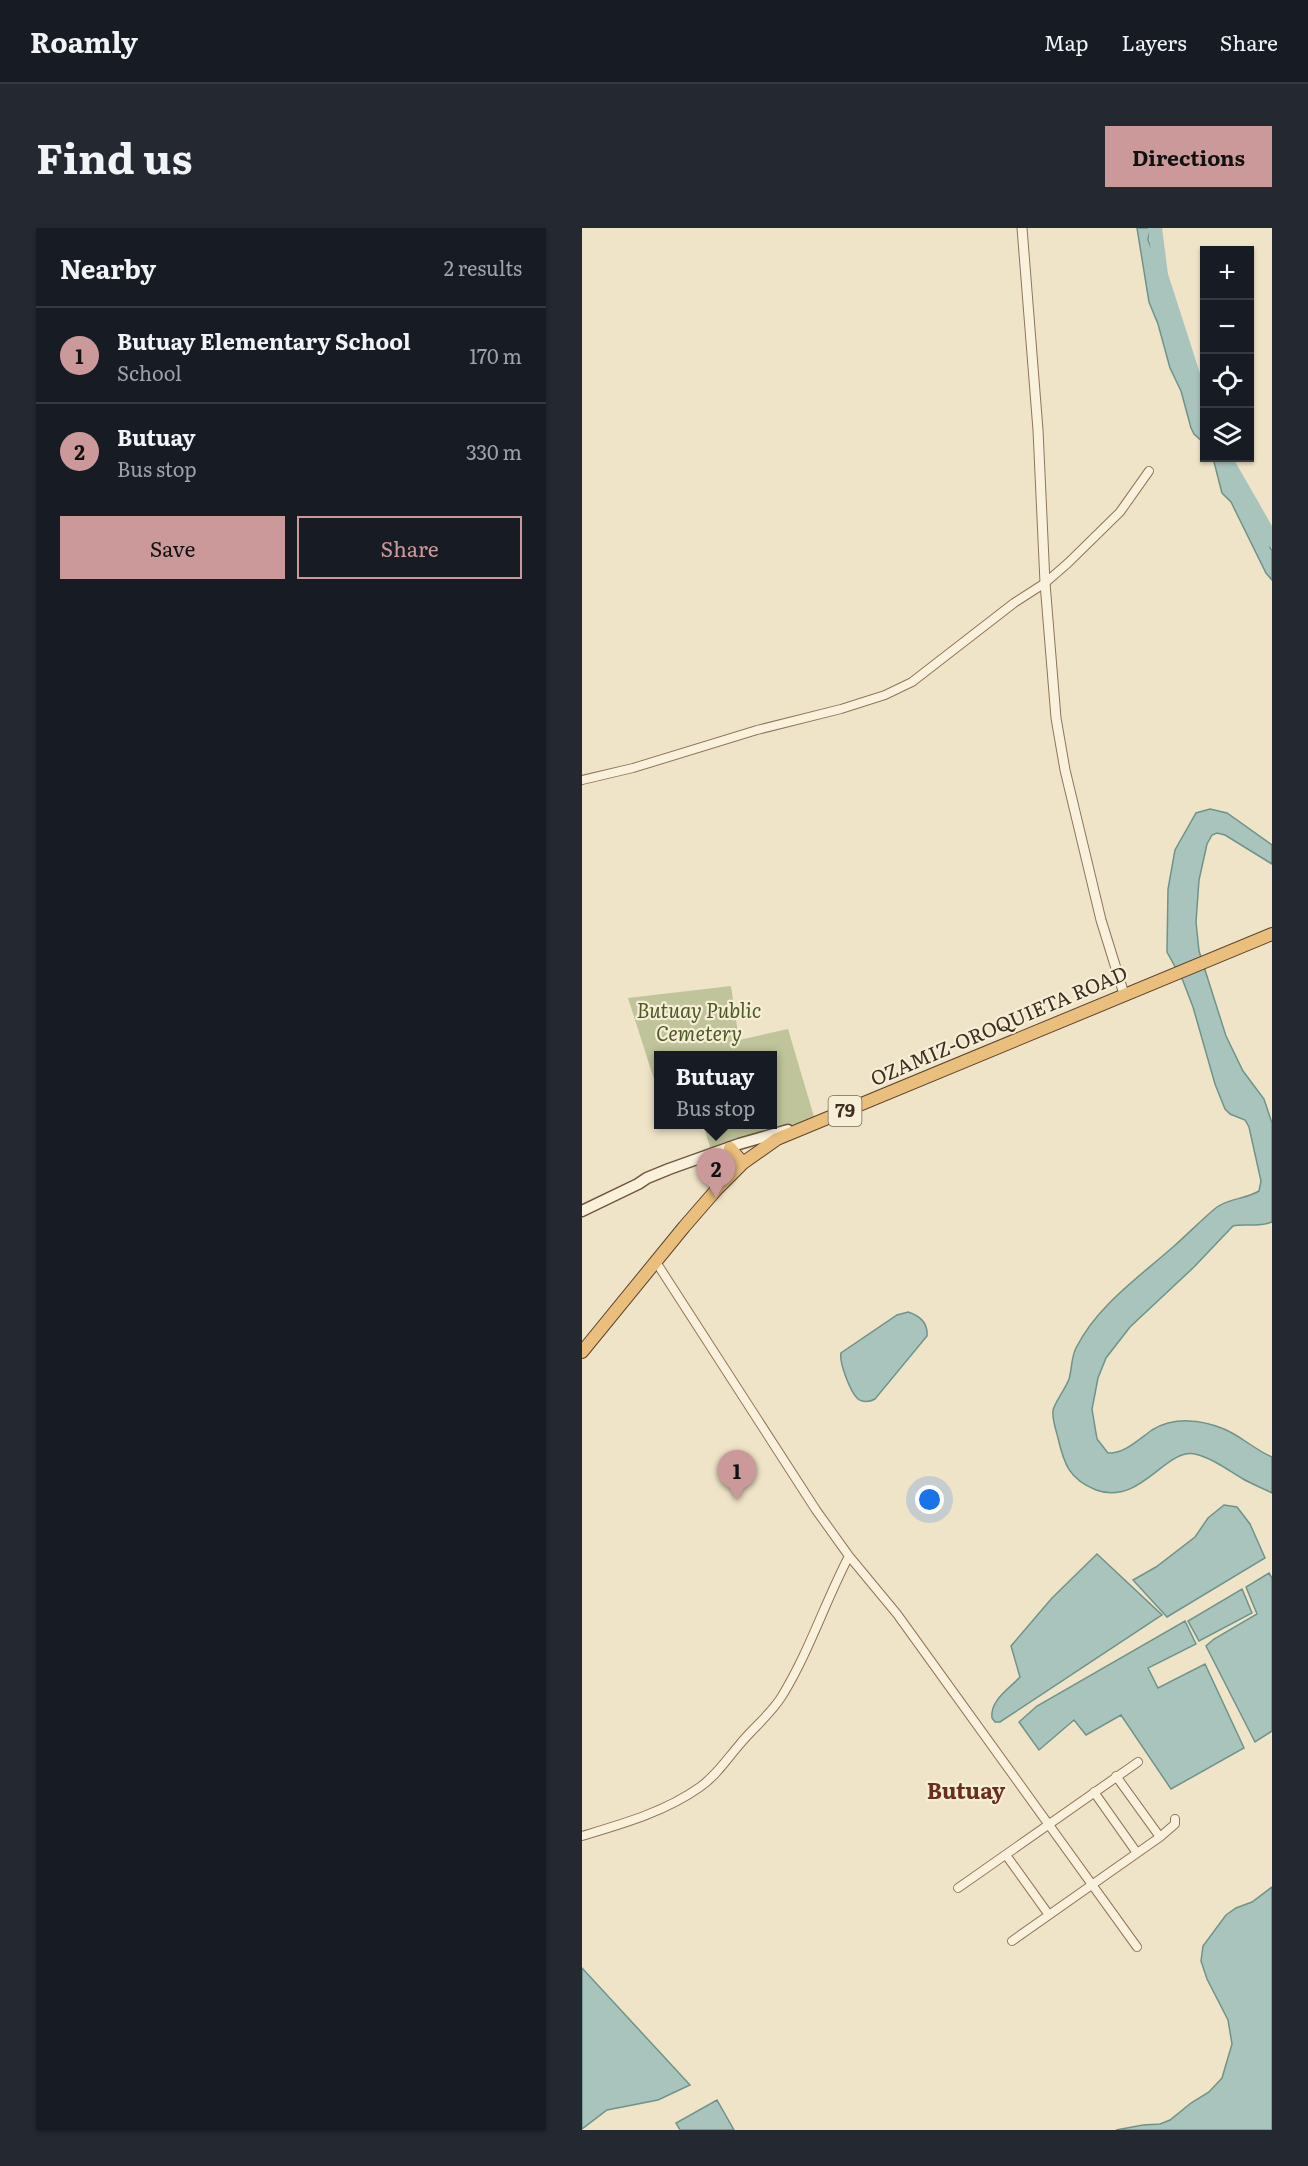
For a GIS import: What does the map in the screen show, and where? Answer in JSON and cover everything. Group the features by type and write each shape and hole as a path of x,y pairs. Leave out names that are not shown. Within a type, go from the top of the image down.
{"highway":[{"name":"OZAMIZ-OROQUIETA ROAD","path":"582,1352 704,1204 743,1163 777,1139 1272,934"},
{"path":"732,1150 743,1163"}],"main road":[{"path":"582,1211 638,1185 802,1127"},
{"path":"732,1150 777,1139"}],"street":[{"path":"1022,228 1038,430 1045,583 1056,718 1065,770 1101,920 1124,994"},
{"path":"582,780 633,768 757,730 814,717 885,695 912,682 1014,603 1045,583 1120,512 1149,471"},
{"path":"656,1262 742,1393 784,1463 849,1556 897,1614 1137,1947"},
{"path":"582,1836 627,1822 674,1803 700,1787 721,1768 782,1698 849,1556"},
{"path":"958,1888 1138,1762"},
{"path":"1116,1776 1160,1837"},
{"path":"1094,1792 1137,1853"},
{"path":"1011,1941 1160,1837 1175,1824 1175,1819"},
{"path":"1005,1855 1049,1915"}],"green space":[{"name":"Butuay Public Cemetery","path":"731,986 739,1040 788,1029 815,1120 711,1150 704,1129 777,1129 777,1051 654,1051 654,1079 628,998"}],"water":[{"path":"1137,228 1150,228 1148,240 1155,257 1177,343 1200,408 1200,439 1191,428 1181,391 1170,368 1158,324 1149,302"},
{"path":"1214,462 1223,462 1272,551 1272,580 1266,573 1231,502 1222,493"},
{"path":"1210,809 1227,813 1272,845 1272,864 1225,835 1217,833 1212,835 1207,844 1199,880 1196,922 1199,951 1226,1036 1243,1071 1264,1099 1272,1123 1272,1222 1262,1225 1233,1226 1194,1267 1130,1327 1106,1358 1098,1378 1092,1409 1097,1439 1108,1453 1125,1449 1152,1430 1178,1421 1197,1421 1224,1429 1272,1457 1272,1493 1214,1461 1195,1454 1184,1454 1173,1459 1139,1484 1112,1493 1087,1486 1074,1476 1063,1456 1054,1424 1054,1408 1069,1379 1076,1348 1095,1319 1120,1293 1217,1207 1259,1191 1261,1181 1249,1127 1245,1120 1230,1114 1225,1109 1215,1084 1193,1007 1183,981 1167,952 1168,889 1175,850 1196,813"},
{"path":"908,1312 923,1321 927,1336 875,1399 866,1402 859,1400 846,1376 841,1353 897,1315"},
{"path":"1224,1505 1237,1507 1250,1524 1265,1558 1167,1617 1133,1580 1156,1567 1195,1537 1208,1518"},
{"path":"1097,1554 1162,1615 1000,1722 995,1722 992,1712 997,1700 1020,1677 1011,1646 1052,1598"},
{"path":"1269,1573 1272,1578 1272,1731 1255,1742 1206,1646 1257,1614 1246,1587"},
{"path":"1242,1589 1252,1613 1199,1641 1188,1621"},
{"path":"1185,1621 1196,1644 1148,1668 1158,1688 1205,1664 1244,1748 1171,1789 1121,1715 1086,1735 1074,1720 1039,1750 1019,1722 1037,1706"},
{"path":"1272,1887 1272,2130 1116,2130 1160,2124 1170,2120 1209,2092 1222,2078 1232,2044 1228,2020 1207,1979 1201,1961 1203,1946 1226,1915 1252,1902"},
{"path":"582,1968 690,2085 658,2100 607,2110 582,2129"},
{"path":"717,2100 734,2130 680,2130 676,2123"}],"waterway":[{"path":"1155,228 1161,275 1204,408"},
{"path":"1227,462 1272,540"}],"place":[{"name":"Butuay","path":"716,1198"},
{"name":"Butuay Elementary School","path":"737,1500"}],"district":[{"name":"Butuay","path":"966,1791"}]}
